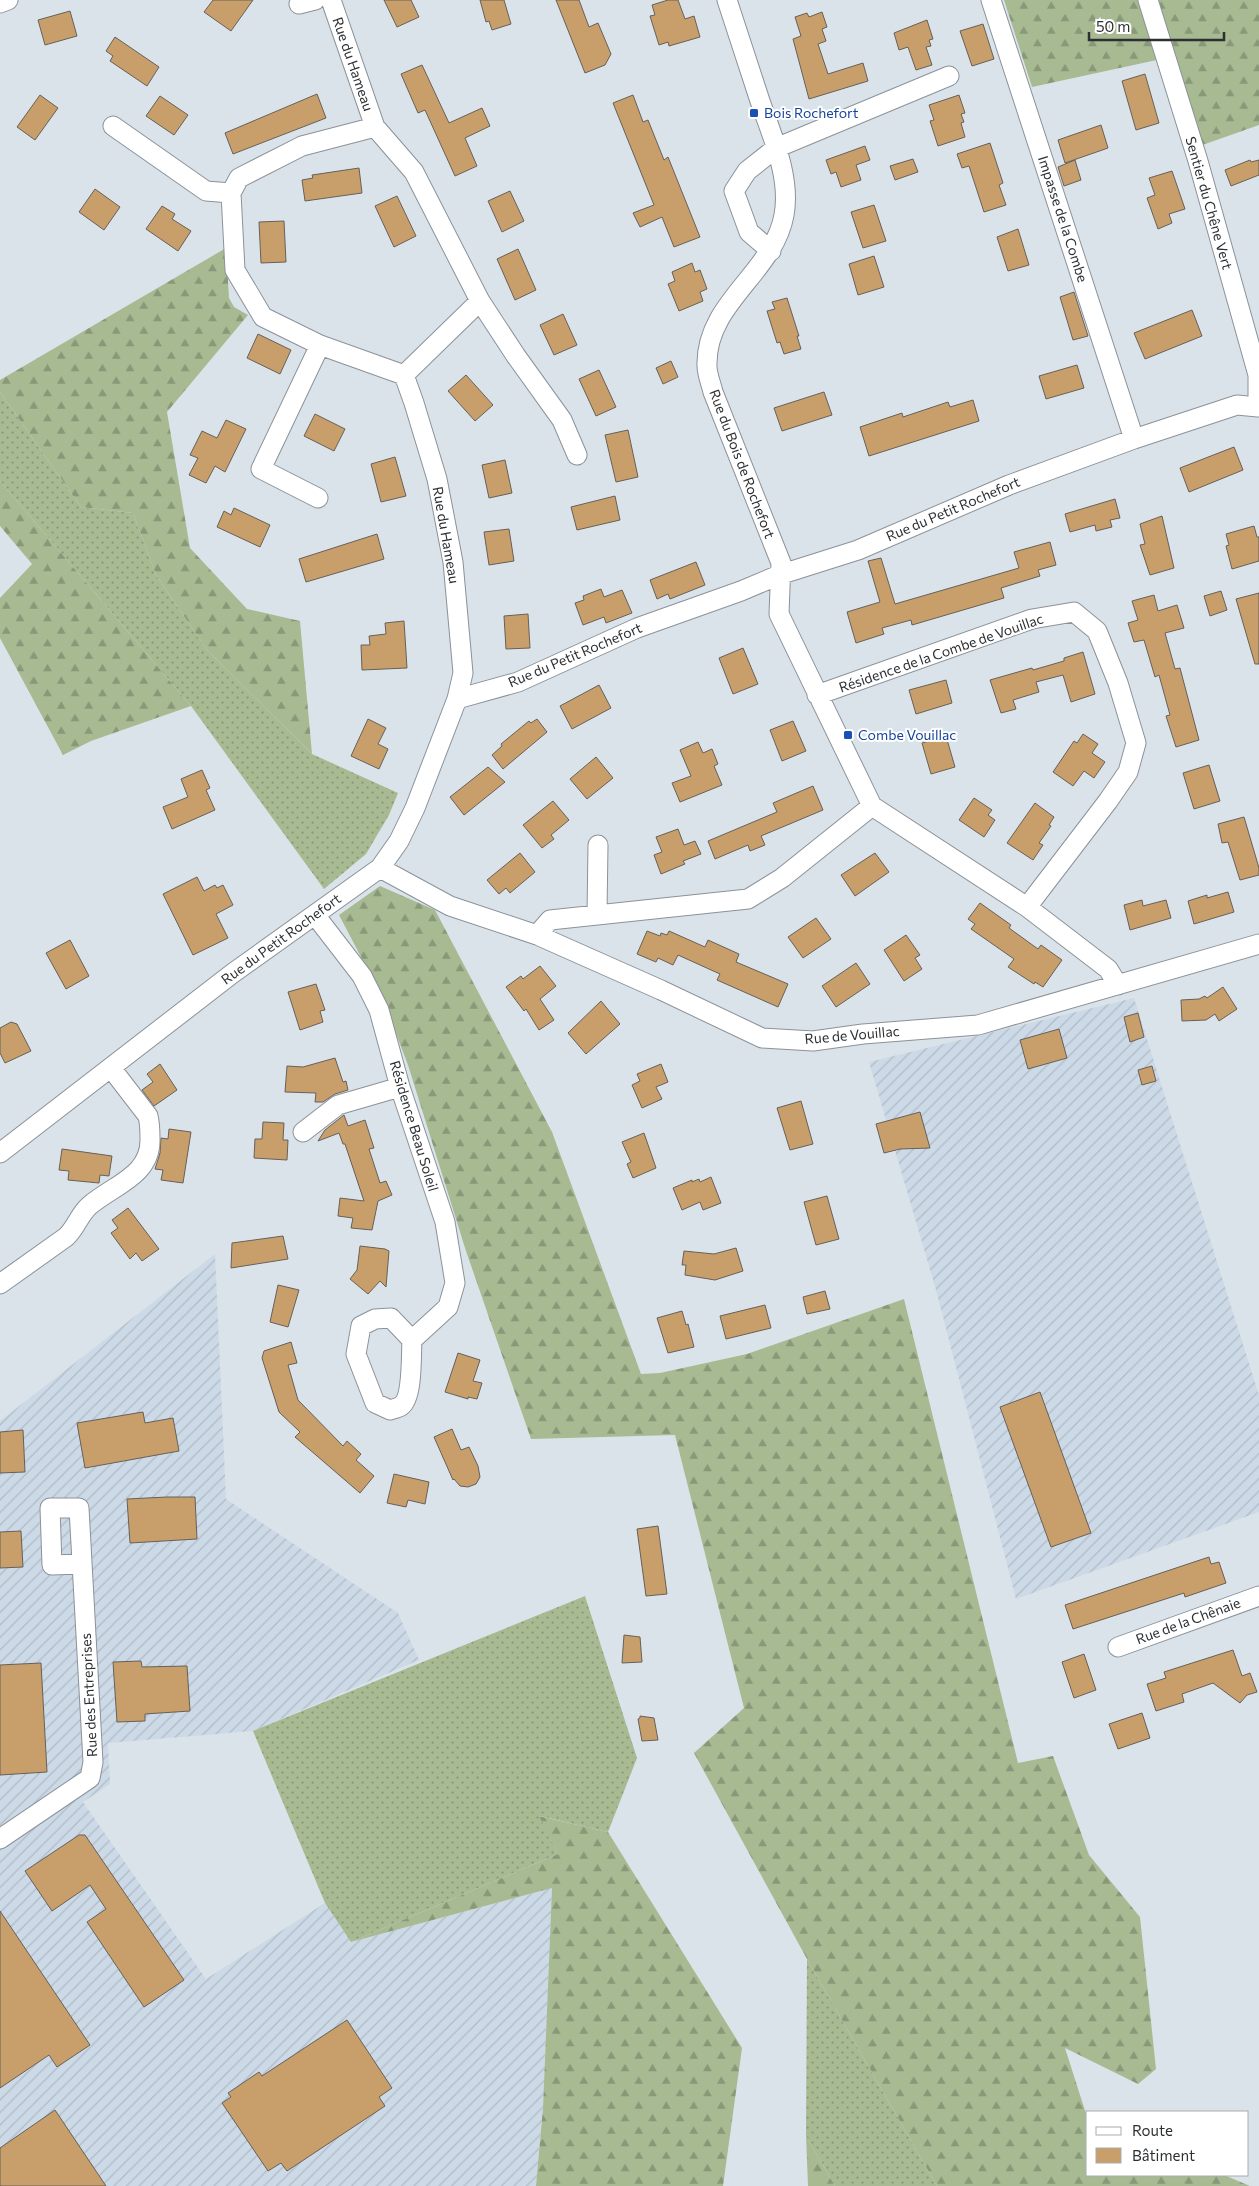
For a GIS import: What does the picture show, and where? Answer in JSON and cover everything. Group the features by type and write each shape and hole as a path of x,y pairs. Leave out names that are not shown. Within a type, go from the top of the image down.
{"street":[{"path":"0,2 8,0"},
{"name":"Rue du Hameau","path":"331,0 375,127 414,172 480,301 516,356 562,420 577,455"},
{"name":"Rue du Bois de Rochefort","path":"727,0 776,148 786,190 784,216 771,251 717,320 706,363 713,392 781,563 779,575"},
{"name":"Impasse de la Combe","path":"991,0 1134,438"},
{"name":"Sentier du Chêne Vert","path":"1148,0 1198,161 1258,375 1259,408"},
{"path":"771,251 749,232 734,191 747,171 776,148 949,76"},
{"path":"113,126 206,191 231,193 235,270 263,317 320,345 404,375 480,301"},
{"name":"Rue du Hameau","path":"231,193 239,178 302,146 375,127"},
{"path":"318,498 261,469 320,345"},
{"name":"Rue du Hameau","path":"404,375 437,478 454,562 463,673 457,699"},
{"name":"Rue du Petit Rochefort","path":"0,1154 233,973 380,868 399,841 415,808 457,699 518,682 637,628 741,591 779,575 858,550 1009,485 1134,438 1237,405 1259,408"},
{"path":"779,575 779,614 872,806 1028,907 1108,968 1118,985"},
{"name":"Résidence de la Combe de Vouillac","path":"817,695 1032,619 1074,612 1097,631 1118,683 1136,743 1128,772 1123,780 1028,907"},
{"path":"537,935 550,920 748,898 782,878 872,806"},
{"path":"597,914 598,845"},
{"name":"Rue de Vouillac","path":"380,868 450,906 537,935 661,990 762,1038 813,1041 862,1034 978,1025 1259,944"},
{"name":"Résidence Beau Soleil","path":"315,915 362,976 379,1010 400,1087 445,1222 456,1283 448,1308 412,1340"},
{"path":"0,1284 66,1237 90,1206 134,1174 144,1165 148,1158 150,1130 148,1116 111,1068"},
{"path":"303,1132 338,1105 400,1087"},
{"path":"375,1318 391,1318 412,1340 410,1382 406,1400 401,1406 390,1410 375,1403 356,1354 361,1326 375,1318"},
{"name":"Rue des Entreprises","path":"0,1839 90,1778 93,1762 81,1564"},
{"name":"Rue de la Chênaie","path":"1118,1646 1259,1596"}],"shaded area":[{"path":"1134,998 1259,1395 1259,1512 1016,1599 936,1290 869,1062"},
{"path":"215,1254 226,1499 398,1613 419,1660 253,1731 108,1743 110,1784 83,1802 206,1979 325,1903 351,1942 552,1888 543,2108 536,2186 0,2186 0,1421"}],"green space":[{"path":"1004,0 1259,0 1259,125 1194,148 1166,58 1032,87"},
{"path":"226,248 229,298 234,307 248,315 167,412 190,548 247,609 300,621 312,754 207,650 156,575 133,513 81,507 0,392 0,380"},
{"path":"0,392 81,507 133,513 156,575 207,650 312,754 398,793 389,815 366,854 324,889 191,706 0,481"},
{"path":"0,481 191,706 91,741 63,755 0,638 0,598 32,564 0,526"},
{"path":"380,886 435,910 552,1132 641,1374 660,1373 747,1354 904,1299 1018,1763 1053,1756 1089,1855 1140,1917 1156,2069 1138,2084 1065,2048 1086,2114 1086,2176 1226,2176 1250,2186 937,2186 807,1959 694,1753 744,1708 675,1435 531,1439 466,1251 408,1065 382,997 339,915"},
{"path":"585,1596 637,1758 608,1832 540,1816 558,1854 351,1942 325,1903 253,1731"},
{"path":"539,1816 608,1832 742,2048 723,2186 536,2186 543,2108 552,1888 351,1942 558,1854"},
{"path":"807,1959 937,2186 835,2186 806,2136"},
{"path":"806,2136 835,2186 808,2186"}],"building":[{"path":"213,0 253,0 231,31 204,12"},
{"path":"384,0 411,0 419,17 397,27"},
{"path":"480,0 504,0 511,24 492,30 489,21 486,22"},
{"path":"556,0 579,0 589,27 598,23 611,54 605,65 585,73"},
{"path":"668,0 678,0 685,19 694,16 700,37 669,46 668,42 659,45 650,16 655,15 652,5"},
{"path":"70,11 77,36 45,45 38,20"},
{"path":"822,12 827,27 822,29 826,41 818,44 828,74 863,63 868,81 809,99 793,39 801,36 795,17 807,13 809,17"},
{"path":"927,20 933,39 929,40 931,46 926,47 932,65 916,70 908,47 899,50 894,33"},
{"path":"983,24 994,59 972,66 960,31"},
{"path":"115,37 159,67 147,86 110,61 113,56 106,51"},
{"path":"422,65 449,123 482,108 490,126 465,138 477,166 455,176 425,110 418,113 401,74"},
{"path":"1145,74 1159,123 1136,130 1122,81"},
{"path":"317,94 326,118 233,154 225,133"},
{"path":"40,95 58,108 35,140 17,127"},
{"path":"633,95 643,122 648,120 664,160 668,157 700,237 674,247 662,217 640,227 633,213 654,205 613,103"},
{"path":"959,95 965,113 961,114 964,122 961,123 965,137 938,146 930,121 934,120 929,105"},
{"path":"160,96 188,115 174,135 146,116"},
{"path":"1101,125 1108,148 1065,163 1058,140"},
{"path":"990,143 1003,183 999,185 1006,205 984,212 969,166 962,168 957,154"},
{"path":"865,146 870,160 856,165 861,180 841,187 836,172 831,174 826,160"},
{"path":"913,159 918,172 895,180 890,166"},
{"path":"1075,160 1081,180 1064,186 1058,167"},
{"path":"1250,160 1251,162 1259,160 1259,175 1231,186 1225,170"},
{"path":"359,168 362,193 305,201 302,180 313,178 312,175"},
{"path":"1172,171 1185,209 1169,214 1172,223 1158,229 1147,198 1155,195 1149,178"},
{"path":"95,189 120,207 104,230 79,212"},
{"path":"510,191 524,221 502,232 488,201"},
{"path":"397,196 416,236 394,247 375,206"},
{"path":"874,205 886,241 863,248 851,212"},
{"path":"162,206 175,214 172,219 191,231 178,251 146,229"},
{"path":"284,221 286,262 261,263 259,222"},
{"path":"1018,229 1029,265 1008,271 997,237"},
{"path":"518,249 536,290 515,300 497,259"},
{"path":"874,256 884,287 858,295 849,264"},
{"path":"692,263 695,272 700,270 707,289 700,292 703,301 679,311 668,284 675,281 672,272"},
{"path":"1074,292 1088,336 1073,340 1060,297"},
{"path":"787,298 799,336 797,336 801,349 784,354 780,342 777,343 767,311 775,309 772,302"},
{"path":"1192,310 1202,336 1145,359 1134,333"},
{"path":"563,314 577,345 554,355 540,325"},
{"path":"258,334 291,350 280,374 247,358"},
{"path":"671,361 678,377 663,384 656,368"},
{"path":"1077,365 1084,388 1046,399 1039,376"},
{"path":"599,370 616,407 596,416 579,379"},
{"path":"466,375 493,405 475,421 448,391"},
{"path":"824,392 832,415 782,431 774,408"},
{"path":"973,400 979,421 869,456 860,427 902,413 903,417 948,402 950,407"},
{"path":"315,414 345,429 334,451 304,436"},
{"path":"226,420 246,429 225,472 215,466 206,483 189,475 198,458 190,455 202,431 217,438"},
{"path":"628,430 638,477 616,482 605,435"},
{"path":"1234,447 1243,470 1189,492 1180,468"},
{"path":"395,457 406,496 381,502 371,464"},
{"path":"505,460 512,493 489,498 482,465"},
{"path":"615,496 620,520 577,530 571,507"},
{"path":"1115,499 1120,518 1110,520 1112,527 1096,531 1095,525 1070,532 1065,514"},
{"path":"234,508 270,525 260,547 217,527 224,511 231,515"},
{"path":"1162,516 1174,568 1150,575 1140,545 1145,544 1140,524"},
{"path":"1254,526 1257,537 1259,537 1259,561 1232,569 1226,546 1229,545 1226,534"},
{"path":"509,529 514,561 489,565 484,532"},
{"path":"377,534 384,559 306,582 299,559"},
{"path":"1050,542 1056,565 1038,570 1040,576 1001,588 1004,598 912,625 911,620 882,628 884,634 856,643 847,612 880,602 868,561 881,558 895,604 1019,568 1014,552"},
{"path":"696,562 705,585 670,599 668,594 657,599 650,580"},
{"path":"601,589 604,597 622,590 632,613 606,623 604,617 583,625 575,603 584,600 583,596"},
{"path":"1221,591 1227,610 1210,616 1204,596"},
{"path":"1259,593 1259,664 1255,664 1236,599"},
{"path":"1154,595 1158,611 1177,605 1184,628 1165,633 1175,669 1180,668 1199,740 1176,747 1166,716 1170,715 1159,675 1155,677 1144,640 1134,642 1128,623 1138,620 1132,601"},
{"path":"528,614 530,648 506,649 504,616"},
{"path":"404,621 407,668 362,670 361,645 370,645 369,636 386,634 385,623"},
{"path":"743,648 758,684 733,694 719,658"},
{"path":"1083,652 1095,694 1071,702 1063,675 1036,682 1039,692 1013,700 1016,709 1001,713 990,680 1064,661 1064,658"},
{"path":"946,680 952,703 916,714 909,690"},
{"path":"599,685 611,708 572,729 560,706"},
{"path":"368,719 386,728 378,744 388,749 379,769 351,756"},
{"path":"537,719 547,732 503,769 492,755 502,746 501,744 529,721 531,723"},
{"path":"793,721 806,751 782,761 770,730"},
{"path":"1083,734 1098,744 1092,753 1105,762 1094,778 1084,771 1073,786 1053,772 1074,741 1077,743"},
{"path":"946,736 955,767 931,774 922,743"},
{"path":"698,742 703,753 712,749 718,764 714,766 722,785 680,802 672,783 691,776 680,750"},
{"path":"596,757 613,778 587,799 570,779"},
{"path":"1209,765 1220,801 1194,809 1183,773"},
{"path":"488,767 505,782 464,815 450,797"},
{"path":"202,770 210,788 206,790 215,810 172,829 163,807 188,797 181,779"},
{"path":"813,786 823,810 761,836 765,845 750,851 748,845 715,859 708,841 777,812 773,803"},
{"path":"974,798 992,810 988,815 995,820 984,837 959,820"},
{"path":"553,801 569,820 551,835 554,839 542,848 523,825"},
{"path":"1035,803 1054,817 1049,825 1051,826 1039,843 1043,845 1033,860 1007,843"},
{"path":"1244,817 1259,868 1259,875 1240,880 1228,842 1222,843 1218,824"},
{"path":"678,829 684,845 695,841 701,854 683,861 685,864 661,874 654,855 662,852 656,837"},
{"path":"520,853 535,872 510,893 506,888 499,894 487,880"},
{"path":"875,853 889,872 855,896 841,875"},
{"path":"197,877 204,891 215,885 217,888 223,885 233,905 216,914 228,938 193,955 163,894"},
{"path":"1228,892 1234,912 1194,924 1188,901 1207,895 1207,898"},
{"path":"1142,900 1143,906 1166,900 1171,918 1130,930 1124,905"},
{"path":"980,903 1011,925 1009,928 1038,949 1041,945 1062,960 1043,987 1035,982 1034,984 1008,967 1014,959 971,929 975,924 968,919"},
{"path":"816,918 831,939 803,958 788,937"},
{"path":"647,931 660,936 661,933 667,935 669,931 705,947 708,940 739,954 736,962 788,984 778,1007 717,980 720,974 678,955 673,965 658,958 656,962 637,954"},
{"path":"906,935 920,955 915,958 922,969 904,981 884,950"},
{"path":"70,940 89,976 66,989 46,953"},
{"path":"856,963 870,984 836,1007 822,986"},
{"path":"540,966 556,986 540,999 554,1020 539,1030 526,1009 524,1011 506,987 521,976 523,979"},
{"path":"316,984 325,1010 320,1011 323,1022 300,1030 288,992"},
{"path":"1223,987 1237,1009 1219,1021 1215,1014 1206,1020 1182,1021 1181,1000 1199,999 1205,996 1207,998"},
{"path":"601,1001 620,1024 586,1054 568,1033"},
{"path":"1138,1013 1144,1037 1130,1042 1124,1017"},
{"path":"11,1022 17,1024 31,1051 5,1063 0,1053 0,1028"},
{"path":"1059,1029 1067,1058 1028,1069 1020,1040"},
{"path":"335,1058 343,1082 346,1081 348,1090 335,1094 323,1102 315,1102 316,1093 285,1092 287,1066 303,1067"},
{"path":"160,1064 177,1090 154,1106 142,1090 153,1082 147,1074"},
{"path":"661,1064 668,1082 656,1087 662,1099 642,1108 632,1085 640,1081 637,1074"},
{"path":"1152,1066 1156,1081 1142,1085 1138,1070"},
{"path":"801,1101 813,1144 790,1150 777,1108"},
{"path":"920,1112 930,1148 900,1149 884,1153 876,1124"},
{"path":"344,1115 348,1126 365,1120 374,1148 369,1149 380,1183 386,1181 392,1195 378,1201 372,1230 351,1228 353,1218 338,1216 340,1198 364,1201 345,1144 343,1144 339,1133 318,1141 325,1130"},
{"path":"263,1122 284,1123 283,1140 288,1140 287,1160 254,1158 255,1139 262,1139"},
{"path":"169,1129 191,1132 183,1183 161,1180 163,1170 155,1169 160,1153 161,1138 168,1139"},
{"path":"644,1133 656,1168 633,1178 627,1164 631,1162 622,1142"},
{"path":"62,1149 112,1156 109,1176 100,1175 99,1183 68,1180 69,1171 59,1170"},
{"path":"711,1177 721,1203 703,1210 700,1202 682,1210 673,1188 692,1180 692,1182 699,1179 700,1182"},
{"path":"827,1196 839,1239 816,1245 804,1202"},
{"path":"128,1208 159,1249 142,1261 136,1253 130,1259 111,1233 118,1228 112,1220"},
{"path":"283,1236 288,1259 231,1268 232,1243"},
{"path":"360,1246 389,1251 386,1287 380,1281 368,1294 350,1279 357,1270"},
{"path":"736,1248 743,1271 715,1280 685,1275 686,1265 682,1265 684,1251 714,1254"},
{"path":"278,1285 299,1290 288,1327 270,1322"},
{"path":"825,1291 830,1309 807,1314 803,1297"},
{"path":"765,1305 771,1328 726,1339 720,1316"},
{"path":"682,1311 686,1325 688,1324 694,1347 668,1353 657,1318"},
{"path":"291,1342 297,1363 288,1365 298,1400 343,1446 347,1441 361,1454 356,1460 374,1476 360,1493 295,1437 300,1432 279,1412 262,1358 264,1351"},
{"path":"458,1353 480,1360 473,1381 482,1383 477,1399 468,1397 468,1399 445,1392"},
{"path":"1040,1392 1091,1533 1051,1547 1000,1407"},
{"path":"143,1412 145,1423 173,1418 179,1451 85,1468 77,1423"},
{"path":"452,1429 461,1450 469,1447 478,1466 480,1477 476,1484 468,1487 460,1486 453,1480 434,1437"},
{"path":"23,1430 25,1472 0,1473 0,1432"},
{"path":"394,1474 429,1482 425,1504 408,1500 406,1507 387,1503"},
{"path":"195,1497 197,1539 130,1543 127,1499"},
{"path":"658,1526 667,1594 646,1596 637,1529"},
{"path":"21,1531 23,1567 0,1568 0,1532"},
{"path":"1209,1557 1211,1564 1219,1562 1226,1583 1185,1597 1184,1593 1073,1629 1065,1605"},
{"path":"624,1635 640,1637 642,1662 622,1663"},
{"path":"1233,1650 1242,1676 1250,1673 1257,1692 1247,1695 1240,1703 1213,1683 1182,1694 1184,1702 1156,1711 1147,1684 1166,1678 1164,1672"},
{"path":"1084,1654 1096,1690 1074,1698 1062,1662"},
{"path":"141,1661 142,1667 187,1666 190,1711 145,1714 145,1721 117,1722 113,1662"},
{"path":"41,1663 47,1772 0,1775 0,1665"},
{"path":"1142,1713 1150,1738 1118,1749 1109,1724"},
{"path":"640,1716 654,1718 658,1740 642,1741 638,1719"},
{"path":"79,1835 85,1835 184,1980 144,2007 87,1922 106,1909 90,1885 52,1911 25,1871"},
{"path":"0,1911 90,2045 57,2067 49,2055 0,2088"},
{"path":"347,2020 392,2088 379,2097 385,2106 287,2171 281,2163 268,2171 222,2103 231,2097 228,2093 259,2072 262,2076"},
{"path":"55,2110 106,2186 0,2186 0,2148"}],"place":[{"name":"Bois Rochefort","path":"754,113"},
{"name":"Combe Vouillac","path":"848,735"}]}
